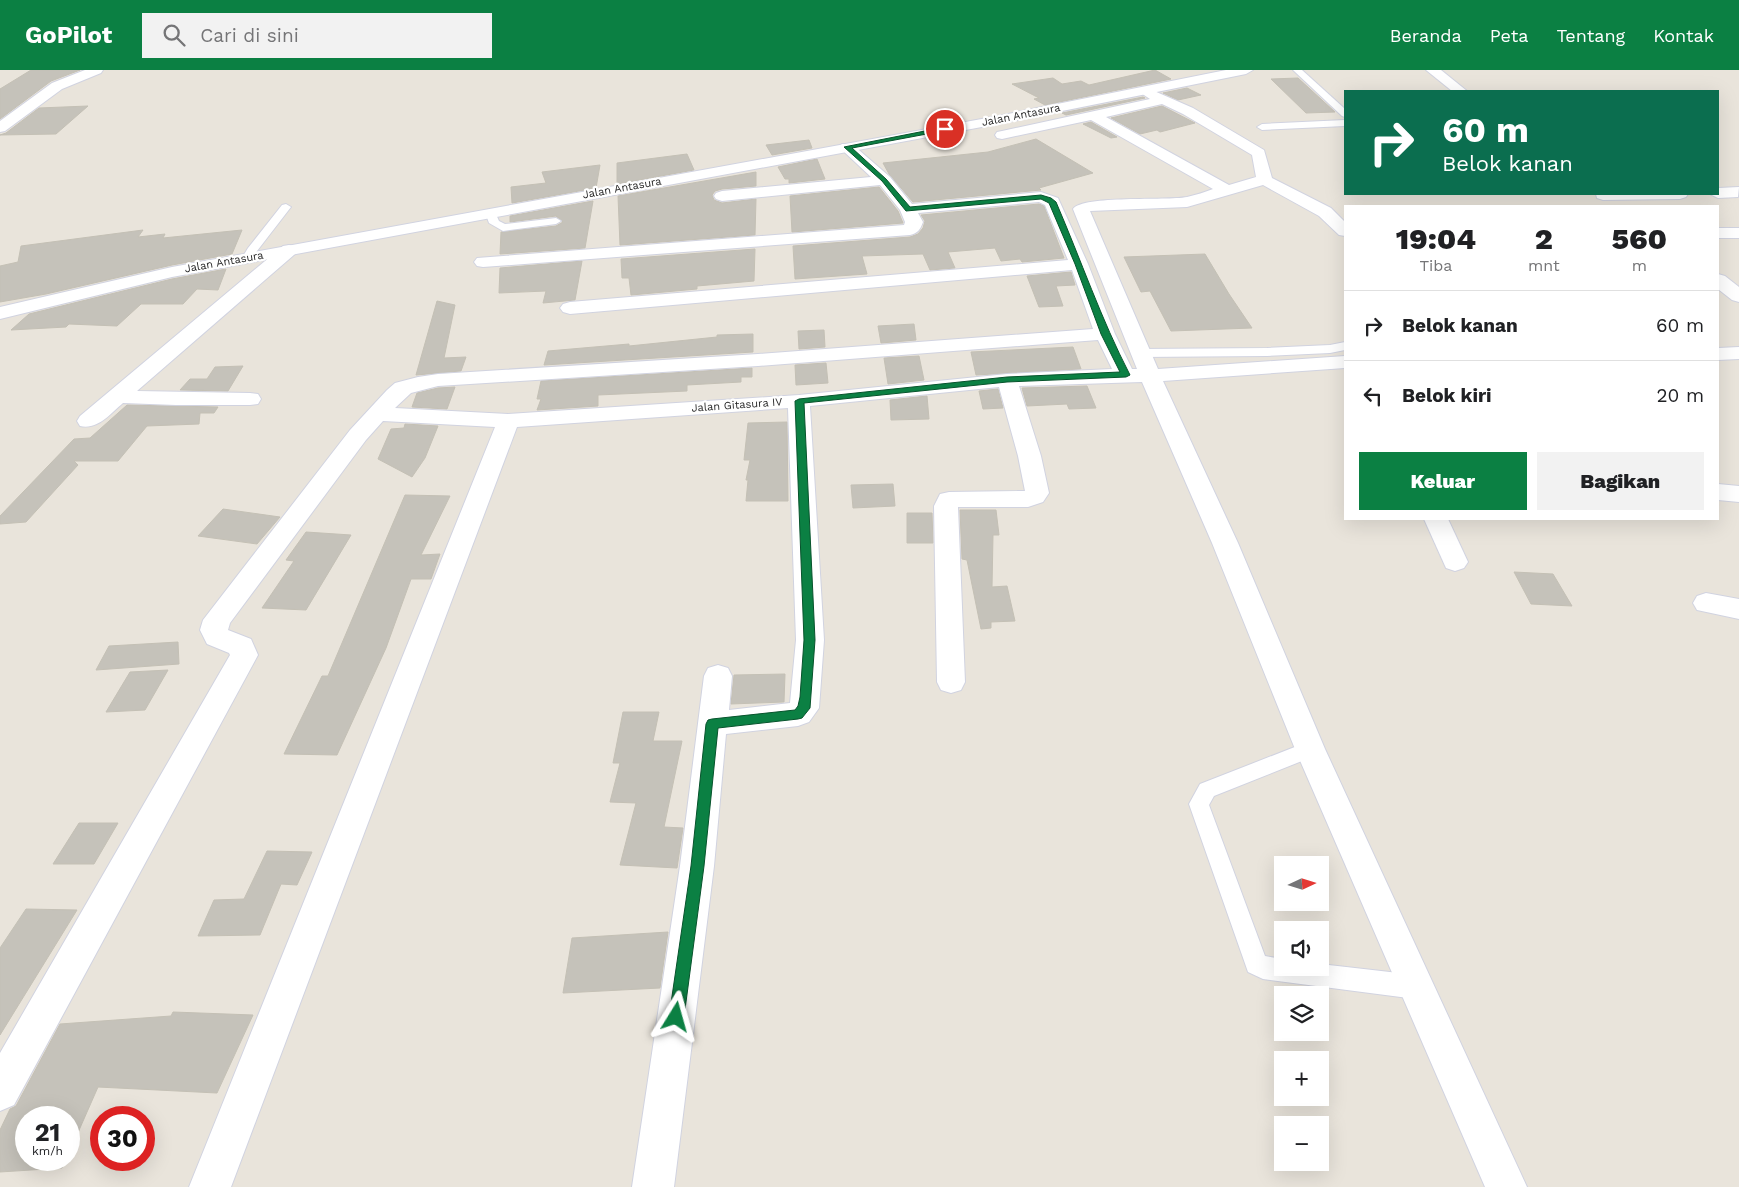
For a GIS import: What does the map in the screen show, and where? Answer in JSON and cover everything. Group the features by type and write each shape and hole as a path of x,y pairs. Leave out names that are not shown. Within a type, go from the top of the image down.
{"street":[{"path":"0,128 57,86 96,70"},
{"name":"Jalan Antasura","path":"0,313 132,280 1145,91 1246,70"},
{"path":"1434,70 1459,90"},
{"path":"1145,91 1188,111 1259,153 1265,180"},
{"path":"1002,135 1163,100"},
{"path":"1092,115 1228,191"},
{"path":"484,262 910,230 914,222 908,209 884,180 847,147"},
{"path":"722,196 884,180"},
{"path":"1344,230 1325,212 1265,180 1187,202 1091,206 1081,209 1139,368 1225,543 1310,749 1506,1187"},
{"path":"1719,193 1738,192"},
{"path":"1602,195 1617,205"},
{"path":"908,209 1041,197 1052,202 1079,264 1105,334 1139,368"},
{"path":"1719,234 1739,233"},
{"path":"88,421 289,250"},
{"path":"570,308 1079,264"},
{"path":"1719,281 1739,296"},
{"path":"0,1091 244,655 242,646 216,637 214,630 217,620 358,435 395,394 404,388 418,383 438,380 758,360 1105,334"},
{"path":"1719,337 1739,337"},
{"path":"1719,354 1739,353"},
{"name":"Jalan Gitasura IV","path":"378,414 508,421 799,401 1139,368 1344,362"},
{"path":"951,682 946,506 949,500 1028,499 1034,497 1037,493 1034,474 1007,380"},
{"path":"118,396 176,399 250,399"},
{"path":"712,724 798,714 804,708 810,640 799,401"},
{"path":"210,1187 508,421"},
{"path":"1719,492 1739,494"},
{"path":"1436,520 1455,562"},
{"path":"1706,603 1739,609"},
{"path":"653,1187 698,866 718,676"}],"lane":[{"path":"1297,70 1344,113"},
{"path":"1262,127 1344,123"},
{"path":"248,258 252,250 286,208"},
{"path":"490,212 494,223 503,228 556,221"},
{"path":"1139,368 1267,352 1330,350 1344,346"},
{"path":"1310,749 1207,790 1199,804 1256,964 1263,968 1416,988"}],"building":[{"path":"31,70 80,70 51,81 0,119 0,89"},
{"path":"1155,70 1171,79 1045,105 1034,99 1039,98 1012,84 1053,78 1062,84 1081,81 1089,85"},
{"path":"1298,78 1335,112 1306,113 1271,79"},
{"path":"1187,88 1201,95 1178,100 1163,93"},
{"path":"1145,98 1066,115 1062,113"},
{"path":"88,106 56,134 0,135 6,133 39,108"},
{"path":"1162,106 1195,123 1160,132 1157,130 1140,134 1111,118"},
{"path":"1091,122 1117,137 1111,138 1083,124"},
{"path":"1036,139 1093,173 1039,188 1041,190 913,202 889,174 883,163 988,152"},
{"path":"809,140 812,148 772,155 766,145"},
{"path":"687,154 694,170 617,184 617,163"},
{"path":"817,159 825,179 789,183 789,179 785,179 778,167"},
{"path":"600,165 596,188 512,203 511,187 546,183 542,172"},
{"path":"756,172 756,186 722,189 715,191 712,195 714,200 722,203 756,199 755,235 620,245 618,196"},
{"path":"879,187 898,211 903,223 792,232 790,196"},
{"path":"593,201 585,248 500,254 501,232 556,226 563,222 556,216 510,222 510,216"},
{"path":"1039,204 1044,206 1064,258 1022,262 1020,259 1001,261 995,248 948,252 955,268 930,270 923,254 862,256 867,274 795,279 793,246 910,237 918,234 923,228 925,221 921,215"},
{"path":"143,230 138,237 165,234 163,238 242,230 232,254 0,302 0,266 18,262 21,246"},
{"path":"755,249 754,281 697,286 697,289 631,295 629,278 622,278 621,259"},
{"path":"1205,254 1252,328 1171,331 1150,291 1141,292 1124,257"},
{"path":"582,261 575,300 543,303 546,291 499,293 500,268"},
{"path":"226,269 218,290 197,289 183,304 141,304 117,326 69,324 66,327 11,330 29,314 172,279"},
{"path":"1071,272 1075,285 1056,286 1063,306 1039,307 1027,276"},
{"path":"437,301 455,305 444,358 466,357 461,371 416,375"},
{"path":"914,324 916,340 881,343 878,326"},
{"path":"824,330 825,347 799,349 798,331"},
{"path":"753,334 753,352 544,365 548,351 629,344 629,346 717,337 717,335"},
{"path":"1073,347 1081,369 976,375 971,352"},
{"path":"919,356 924,380 888,384 884,358"},
{"path":"826,363 828,383 796,385 795,365"},
{"path":"243,366 228,391 180,390 190,379 207,379 215,367"},
{"path":"752,368 752,377 741,377 741,382 687,385 687,391 598,395 598,406 537,410 541,399 537,399 541,381"},
{"path":"1087,386 1096,408 1069,409 1067,404 1027,406 1022,388"},
{"path":"455,387 447,409 412,407 417,393 438,388"},
{"path":"998,389 1003,408 983,409 979,391"},
{"path":"927,396 929,419 891,420 890,400"},
{"path":"127,405 218,407 214,413 200,413 199,424 147,426 118,461 74,461 78,465 26,522 0,524 0,516 74,439 90,438"},
{"path":"787,422 788,501 746,501 748,480 746,480 750,460 744,460 748,423"},
{"path":"405,424 438,426 425,458 412,477 378,459 391,429 404,428"},
{"path":"893,484 895,506 853,508 851,485"},
{"path":"405,495 450,496 421,555 440,554 431,579 411,579 386,648 337,755 284,754 322,676 328,676"},
{"path":"223,509 280,517 257,544 198,536"},
{"path":"960,510 996,510 999,535 993,535 992,587 1007,586 1015,621 991,622 991,628 981,629 967,560 962,559"},
{"path":"907,513 932,513 933,543 907,543"},
{"path":"306,532 351,535 306,610 262,608 294,561 286,560"},
{"path":"1514,572 1553,574 1572,606 1531,604"},
{"path":"178,642 179,664 96,670 109,646"},
{"path":"168,670 145,710 106,712 130,672"},
{"path":"785,674 784,702 731,704 734,675"},
{"path":"623,712 659,712 653,741 682,741 664,827 683,828 677,868 620,865 636,803 610,802 620,763 613,763"},
{"path":"79,823 118,823 94,864 53,864"},
{"path":"267,851 312,852 297,885 281,884 260,935 198,936 214,900 244,899"},
{"path":"26,909 77,910 0,1035 0,948"},
{"path":"668,932 660,988 563,993 572,938"},
{"path":"173,1012 253,1015 217,1093 98,1087 80,1128 80,1106 16,1106 60,1024 171,1016"},
{"path":"15,1106 16,1171 0,1172 0,1130 10,1109"}],"route":[{"path":"676,1017 698,866 712,724 798,714 804,708 810,640 799,401 1007,380 1126,375 1105,334 1079,264 1052,202 1041,197 908,209 884,180 847,147 945,129"}]}
